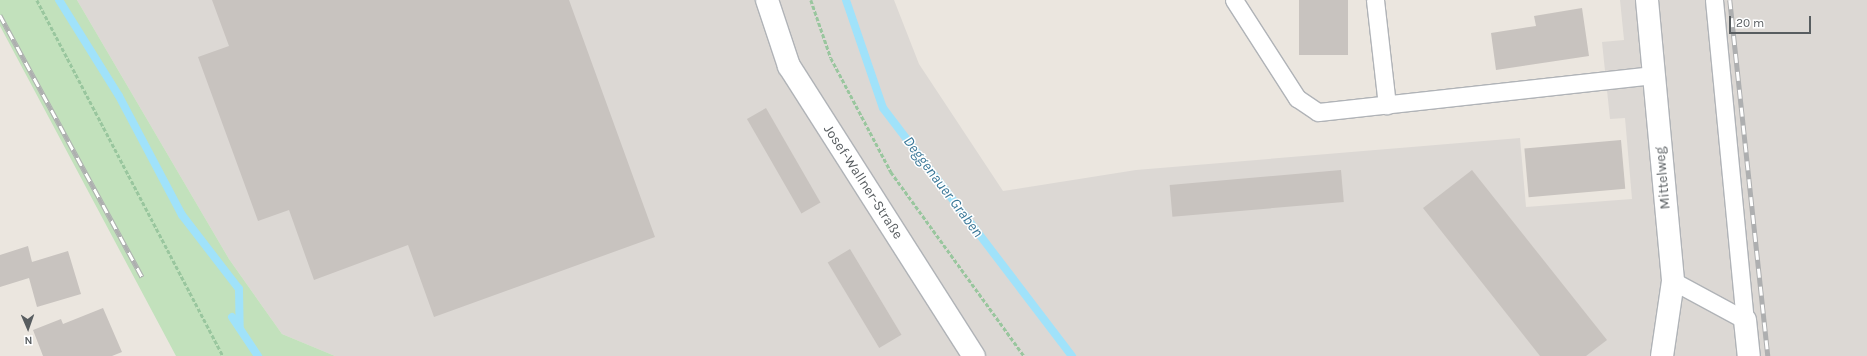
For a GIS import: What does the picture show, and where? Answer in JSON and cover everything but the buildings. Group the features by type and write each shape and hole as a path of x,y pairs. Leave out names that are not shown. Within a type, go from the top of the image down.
{"street":[{"name":"Josef-Wallner-Straße","path":"767,0 789,66 974,356"},
{"name":"Mittelweg","path":"1647,0 1673,281 1662,356"},
{"path":"1745,320 1749,356"}],"lane":[{"path":"1234,0 1297,98 1318,112 1654,75"},
{"path":"1375,0 1387,105"},
{"path":"1714,0 1745,320"},
{"path":"1673,281 1745,320"}],"path":[{"path":"37,0 223,356"},
{"path":"811,0 832,58 891,172 1024,356"}],"shaded area":[{"path":"77,0 894,0 919,64 1003,191 1136,170 1520,138 1526,207 1632,199 1625,118 1610,119 1602,42 1624,40 1620,0 1867,0 1867,356 335,356 282,334 229,259"}],"green space":[{"path":"0,0 77,0 229,259 282,334 335,356 176,356 0,26"}],"waterway":[{"path":"59,0 119,96 182,215 239,289 240,328"},
{"name":"Deggenauer Graben","path":"846,0 883,108 1072,356"},
{"path":"232,317 258,356"}],"railway":[{"path":"1730,0 1768,356"},
{"path":"0,15 142,277"}]}
